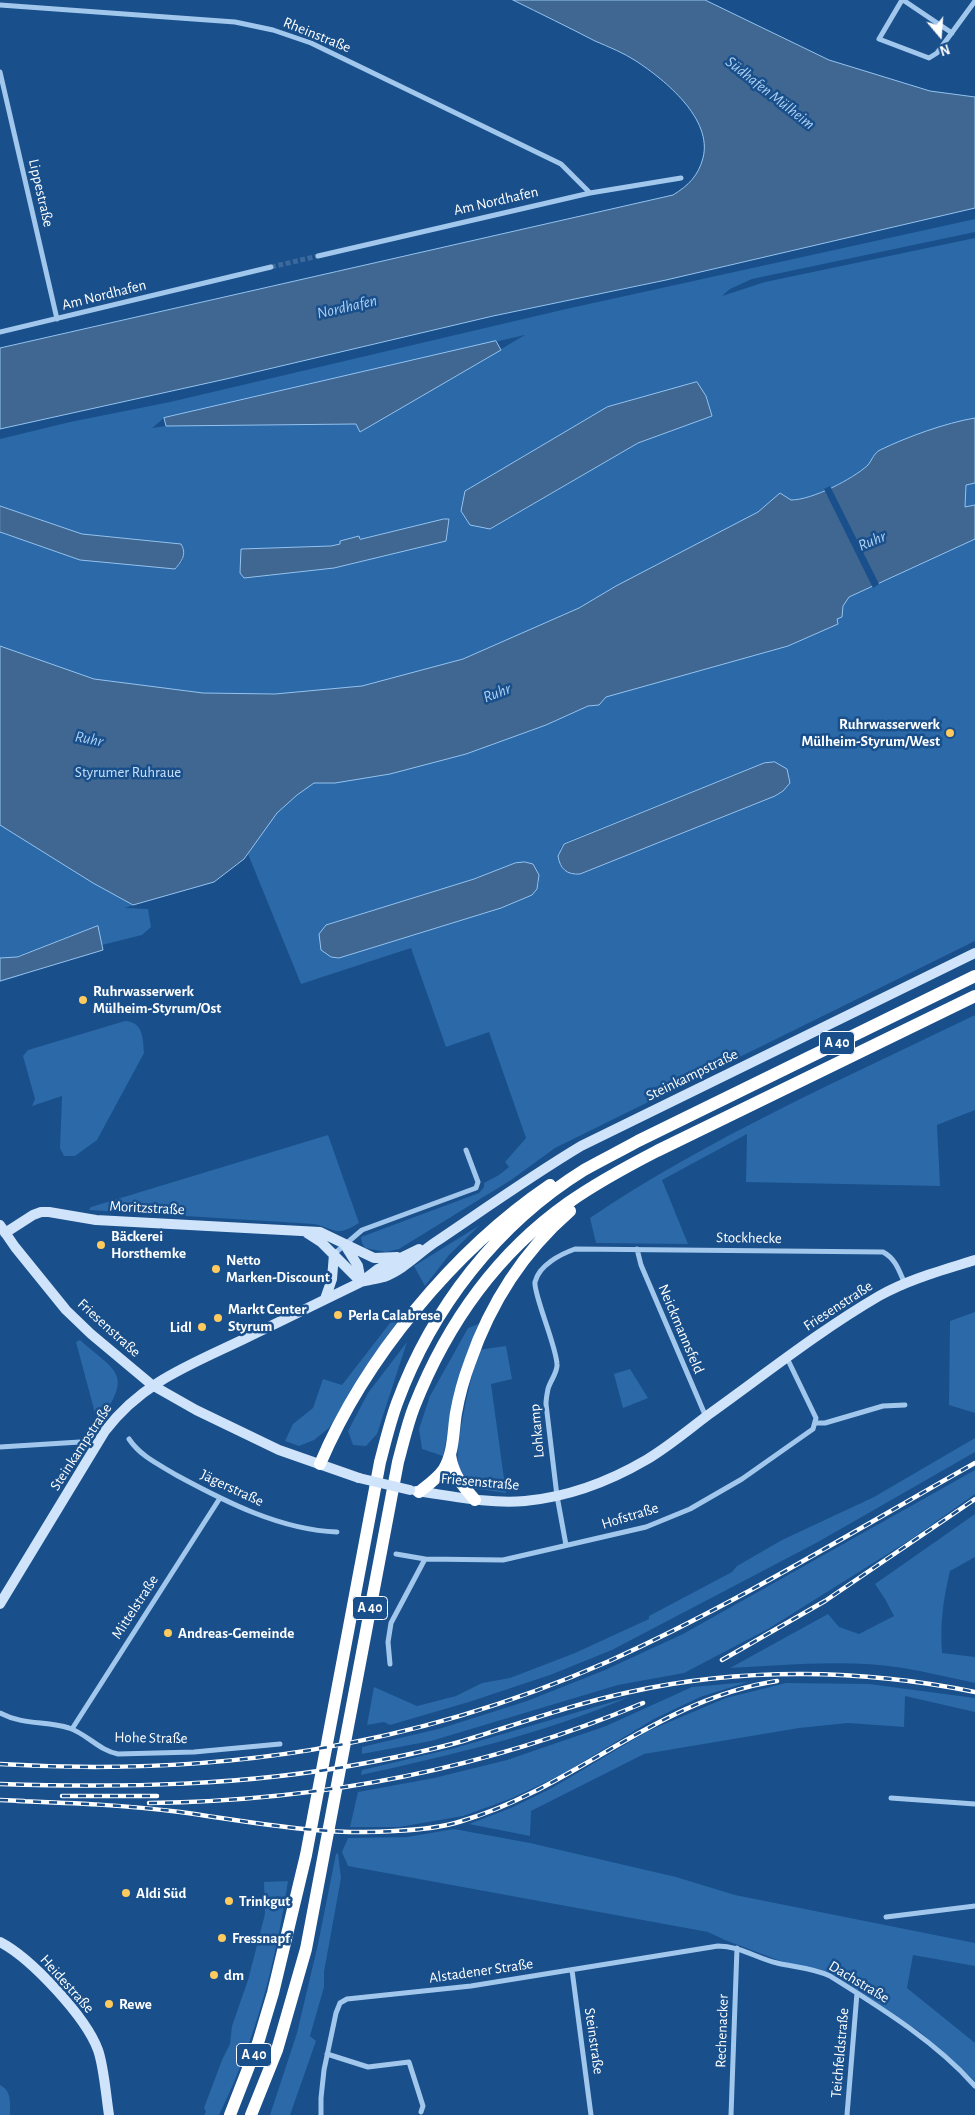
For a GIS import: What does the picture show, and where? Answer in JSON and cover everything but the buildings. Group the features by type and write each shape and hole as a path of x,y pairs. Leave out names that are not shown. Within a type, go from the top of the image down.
{"highway":[{"name":"A 40","path":"230,2115 258,2043 273,1994 306,1855 380,1462 396,1404 420,1351 446,1304 483,1256 519,1220 584,1170 638,1141 975,976"},
{"name":"A 40","path":"251,2115 277,2050 306,1949 398,1462 413,1409 435,1358 460,1314 495,1268 530,1233 568,1203 616,1173 656,1151 975,996"},
{"path":"320,1464 351,1403 387,1347 434,1286 471,1249 518,1207 550,1186 584,1170"},
{"path":"475,1500 458,1480 452,1469 450,1454 456,1413 470,1362 492,1310 516,1271 557,1223 616,1173"},
{"path":"415,1491 440,1474 450,1454"}],"street":[{"path":"952,33 902,0 879,39 928,58 937,53 952,33 975,1"},
{"name":"Rheinstraße","path":"0,5 235,22 273,30 311,43 561,164 590,193"},
{"name":"Lippestraße","path":"0,72 57,319"},
{"name":"Am Nordhafen","path":"318,256 590,193 681,178"},
{"name":"Am Nordhafen","path":"0,332 271,266"},
{"name":"Steinkampstraße","path":"361,1282 384,1277 408,1264 433,1244 542,1169 581,1146 975,953"},
{"path":"325,1299 332,1279 334,1254 362,1230 476,1188 478,1182 466,1150"},
{"name":"Moritzstraße","path":"2,1229 41,1212 96,1220 320,1232 374,1258 405,1256"},
{"name":"Friesenstraße","path":"2,1229 66,1310 91,1334 152,1385 196,1410 258,1440 359,1478 415,1491 475,1500 519,1501 556,1496 587,1488 623,1472 647,1459 787,1358 880,1295 905,1284 975,1260"},
{"name":"Moritzstraße","path":"304,1232 321,1242 361,1282"},
{"path":"344,1244 358,1266 361,1282"},
{"name":"Steinkampstraße","path":"0,1604 95,1448 118,1414 152,1385 361,1282 378,1269 433,1244"},
{"name":"Stockhecke","path":"576,1249 883,1252 895,1262 905,1284"},
{"name":"Lohkamp","path":"566,1545 556,1496 546,1404 548,1389 557,1366 555,1350 536,1294 535,1283 540,1272 554,1260 576,1249"},
{"name":"Neickmannsfeld","path":"637,1249 640,1265 706,1417"},
{"path":"787,1358 816,1418 816,1423 825,1424 883,1406 905,1405"},
{"name":"Hofstraße","path":"396,1554 425,1559 503,1560 646,1528 690,1509 742,1479 814,1429 816,1423"},
{"name":"Jägerstraße","path":"129,1440 144,1456 220,1498 262,1516 316,1531 337,1532"},
{"path":"0,1447 80,1442 95,1448"},
{"name":"Mittelstraße","path":"72,1729 220,1498"},
{"path":"390,1664 388,1642 391,1623 425,1559"},
{"name":"Hohe Straße","path":"0,1713 25,1722 72,1729 108,1751 118,1754 194,1752 280,1744"},
{"path":"891,1798 975,1804"},
{"path":"886,1918 975,1906"},
{"name":"Heidestraße","path":"0,1942 13,1949 26,1961 73,2009 86,2027 98,2050 109,2115"},
{"name":"Dachstraße","path":"678,1952 718,1946 737,1948 775,1963 826,1974 926,2041 975,2086"},
{"name":"Rechenacker","path":"731,2115 737,1948"},
{"name":"Alstadener Straße","path":"321,2115 321,2098 327,2054 336,2013 340,2003 347,1999 454,1988 678,1952"},
{"name":"Steinstraße","path":"572,1970 591,2115"},
{"name":"Teichfeldstraße","path":"847,2115 857,1993"},
{"path":"327,2054 368,2067 409,2062 423,2106 422,2112"}],"green space":[{"path":"975,219 975,232 752,279 730,289 722,296 765,282 975,238 975,941 555,1148 511,1180 399,1249 386,1252 365,1248 361,1237 479,1193 484,1187 484,1183 509,1167 505,1162 526,1138 489,1032 446,1047 411,948 301,984 248,854 266,827 129,902 133,905 125,908 148,909 151,927 142,935 102,945 97,926 18,956 23,975 0,982 0,532 80,560 175,569 183,560 181,544 82,534 0,506 0,439 70,422 170,402 566,309","holes":["525,335 360,432 356,424 166,426 152,428 164,418","697,383 706,396 712,416 638,443 491,529 465,491 607,407","449,519 446,541 334,568 244,577 241,549 331,546 340,544 340,541 359,536 360,539","764,763 783,791 775,796 580,874 560,849 564,843","515,863 539,882 537,889 532,895 501,908 339,958 331,957 319,934 326,925 474,879"]},
{"path":"975,1015 975,1110 937,1125 940,1186 746,1182 747,1134 662,1180 688,1244 596,1243 590,1218 682,1161 779,1110"},
{"path":"125,1021 135,1024 139,1028 144,1053 97,1140 75,1156 64,1156 60,1148 62,1096 32,1106 35,1099 23,1056 28,1050"},
{"path":"328,1135 359,1223 346,1230 337,1231 314,1224 89,1210 91,1207"},
{"path":"480,1225 449,1255 425,1286 414,1266"},
{"path":"975,1312 975,1413 949,1405 950,1321"},
{"path":"398,1320 329,1428 314,1440 299,1446 285,1441 293,1424 313,1408 323,1379 342,1385 390,1323"},
{"path":"481,1323 451,1416 443,1456 422,1449 419,1429 430,1396 468,1328"},
{"path":"80,1340 103,1359 116,1374 118,1382 116,1392 101,1419 96,1417 76,1342"},
{"path":"407,1342 377,1434 366,1446 353,1445 348,1431 368,1393"},
{"path":"506,1346 512,1379 491,1384 506,1493 471,1488 461,1474 458,1462 458,1448 478,1350"},
{"path":"630,1369 648,1398 623,1408 614,1374"},
{"path":"975,1438 975,1452 818,1542 612,1650 550,1675 469,1702 390,1725 384,1722 367,1725 374,1687 417,1706 456,1696 482,1683 510,1678 575,1653 649,1619 649,1616 732,1572 737,1566 782,1540 874,1497"},
{"path":"975,1470 975,1494 913,1538 768,1629 684,1673 618,1685 431,1741 362,1754 362,1747 442,1728 527,1701 605,1670 683,1634"},
{"path":"975,1514 975,1557 950,1571 941,1631 942,1653 975,1657 975,1683 882,1665 839,1663 730,1668 828,1614 839,1627 859,1634 894,1616 875,1584"},
{"path":"748,1682 700,1697 654,1719 561,1775 510,1799 463,1816 399,1827 350,1827 358,1792 434,1778 507,1760 606,1726 692,1687"},
{"path":"786,1683 869,1684 975,1698 975,1712 905,1696 904,1727 848,1723 799,1728 644,1754 531,1811 530,1836 469,1824 511,1808 552,1788 648,1731 726,1698"},
{"path":"629,1697 530,1733 361,1775 362,1770 455,1748"},
{"path":"454,1829 530,1843 676,1877 735,1895 975,1943 975,1966 913,1955 907,1988 975,2043 975,2081 920,2032 830,1976 775,1959 708,1932 348,1866 342,1852 348,1838 407,1837"},
{"path":"338,1853 341,1878 324,1972 324,1987 310,2036 316,2041 290,2115 270,2115 297,2033 318,1944 336,1854"},
{"path":"288,1881 263,2001 243,2059 219,2115 204,2115 206,2112 204,2108 230,2044 232,2026 248,1980 265,1914 264,1882"},
{"path":"0,2085 8,2094 10,2115 0,2115"}],"water":[{"path":"513,0 705,0 829,60 930,91 975,97 975,208 666,280 493,316 226,379 0,429 0,348 673,195 684,188 696,175 701,164 704,143 701,129 694,115 684,102 648,69 626,55"},
{"path":"496,341 501,350 360,432 356,424 166,426 164,418"},
{"path":"697,382 706,396 712,416 638,443 490,529 470,525 461,511 465,491 607,407"},
{"name":"Styrumer Ruhraue","path":"975,418 975,483 966,485 965,507 975,505 975,539 849,597 843,606 842,617 837,619 838,624 788,646 606,697 599,705 588,706 546,725 466,754 390,774 335,783 314,783 277,813 244,859 214,882 133,905 93,883 0,825 0,646 94,679 203,693 275,694 362,686 463,659 579,608 616,586 758,512 780,493 791,500 821,493 861,471 880,450 926,431"},
{"path":"0,506 82,534 181,544 184,551 183,557 175,569 80,560 0,532"},
{"path":"449,519 446,541 334,568 244,578 240,573 241,549 331,546 340,544 340,541 359,536 360,539"},
{"path":"775,762 787,769 790,783 775,796 580,874 568,872 560,864 558,856 564,844 764,763"},
{"path":"525,862 533,864 539,875 537,889 532,895 501,908 339,958 331,957 321,950 319,934 326,925 474,879 515,863"},
{"path":"98,926 103,950 0,981 0,958 17,957"}],"pier":[{"path":"830,486 879,584 873,588 824,489"}],"tunnel":[{"path":"271,267 318,256"}],"railway":[{"path":"0,1764 79,1767 157,1766 234,1760 310,1750 385,1735 459,1716 533,1692 607,1662 654,1640 793,1567 975,1463"},
{"path":"722,1660 825,1601 975,1499"},
{"path":"0,1784 92,1786 184,1784 275,1777 321,1771 378,1761 463,1741 567,1708 630,1692 715,1678 802,1674 846,1675 933,1684 975,1692"},
{"path":"17,1801 139,1808 340,1832 394,1831 437,1827 462,1821 503,1806 542,1788 693,1706 734,1691 777,1681"},
{"path":"149,1803 213,1801 276,1796 339,1788 401,1777 463,1763 523,1746 584,1726 643,1703"},
{"path":"62,1796 157,1796"},
{"path":"0,1800 24,1801"}],"place":[{"name":"Ruhrwasserwerk Mülheim-Styrum/West","path":"950,733"},
{"name":"Ruhrwasserwerk Mülheim-Styrum/Ost","path":"83,1000"},
{"name":"Bäckerei Horsthemke","path":"101,1245"},
{"name":"Netto Marken-Discount","path":"216,1269"},
{"name":"Perla Calabrese","path":"338,1315"},
{"name":"Markt Center Styrum","path":"218,1318"},
{"name":"Lidl","path":"202,1327"},
{"name":"Andreas-Gemeinde","path":"168,1633"},
{"name":"Aldi Süd","path":"126,1893"},
{"name":"Trinkgut","path":"229,1901"},
{"name":"Fressnapf","path":"222,1938"},
{"name":"dm","path":"214,1975"},
{"name":"Rewe","path":"109,2004"}],"water label":[{"name":"Südhafen Mülheim","path":"770,93"},
{"name":"Nordhafen","path":"347,307"},
{"name":"Ruhr","path":"872,541"},
{"name":"Ruhr","path":"497,693"},
{"name":"Ruhr","path":"89,739"}]}
